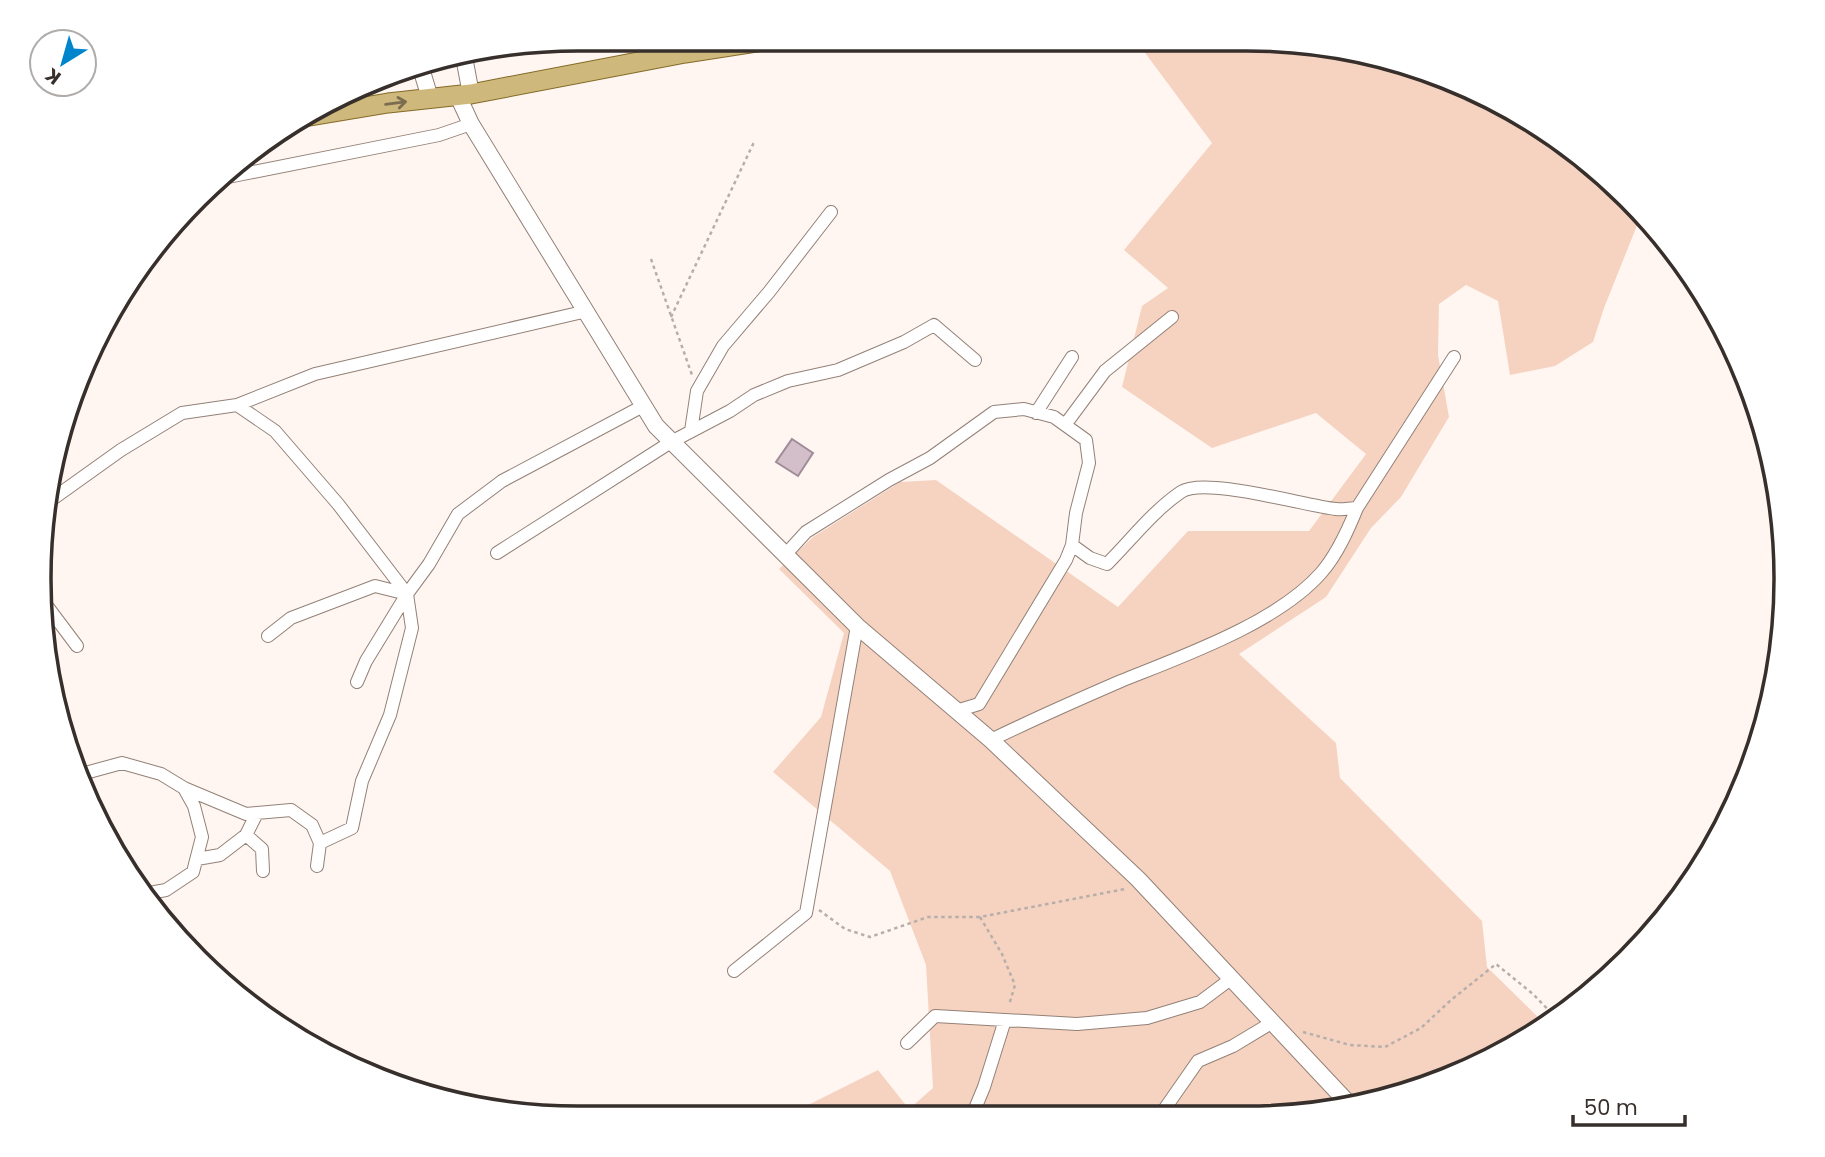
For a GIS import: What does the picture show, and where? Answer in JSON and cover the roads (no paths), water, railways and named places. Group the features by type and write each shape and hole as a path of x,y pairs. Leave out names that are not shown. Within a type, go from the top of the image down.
{"main road":[{"path":"330,113 465,95 698,51"}],"street":[{"path":"464,64 465,95 471,124 656,426 857,626 991,740 1145,886 1343,1097"},
{"path":"423,75 430,98"},
{"path":"239,175 439,135 471,124"},
{"path":"691,431 697,391 723,346 831,212"},
{"path":"58,495 121,450 181,413 237,405 314,374 587,312"},
{"path":"1065,425 1105,371 1172,317"},
{"path":"497,553 671,442 754,395 788,381 838,370 904,342 934,325 975,360"},
{"path":"1036,413 1072,357"},
{"path":"991,740 1052,710 1238,630 1286,603 1321,573 1347,531 1357,508 1454,357"},
{"path":"237,405 275,431 338,503 407,594 412,628 390,715 362,781 352,828 320,843"},
{"path":"357,682 366,661 458,514 502,481 643,406"},
{"path":"785,555 806,532 889,480 930,458 994,412 1024,410 1055,417 1086,440 1089,463 1076,513 1072,545 1066,561 979,704 956,711"},
{"path":"1072,545 1090,558 1107,564 1156,513 1184,490 1217,489 1279,497 1336,509 1357,508"},
{"path":"268,636 291,618 375,586 407,594"},
{"path":"52,613 77,646"},
{"path":"734,971 806,913 857,626"},
{"path":"88,773 122,763 161,774 184,788 246,814 291,810 312,825 320,843 317,866"},
{"path":"154,892 166,890 193,872 197,859 202,837 194,806 184,788"},
{"path":"197,859 220,855 246,835 257,813"},
{"path":"246,835 262,849 263,871"},
{"path":"907,1043 935,1016 1077,1024 1147,1018 1200,1002 1232,978"},
{"path":"976,1106 1005,1020"},
{"path":"1167,1106 1198,1061 1234,1046 1273,1022"}]}
